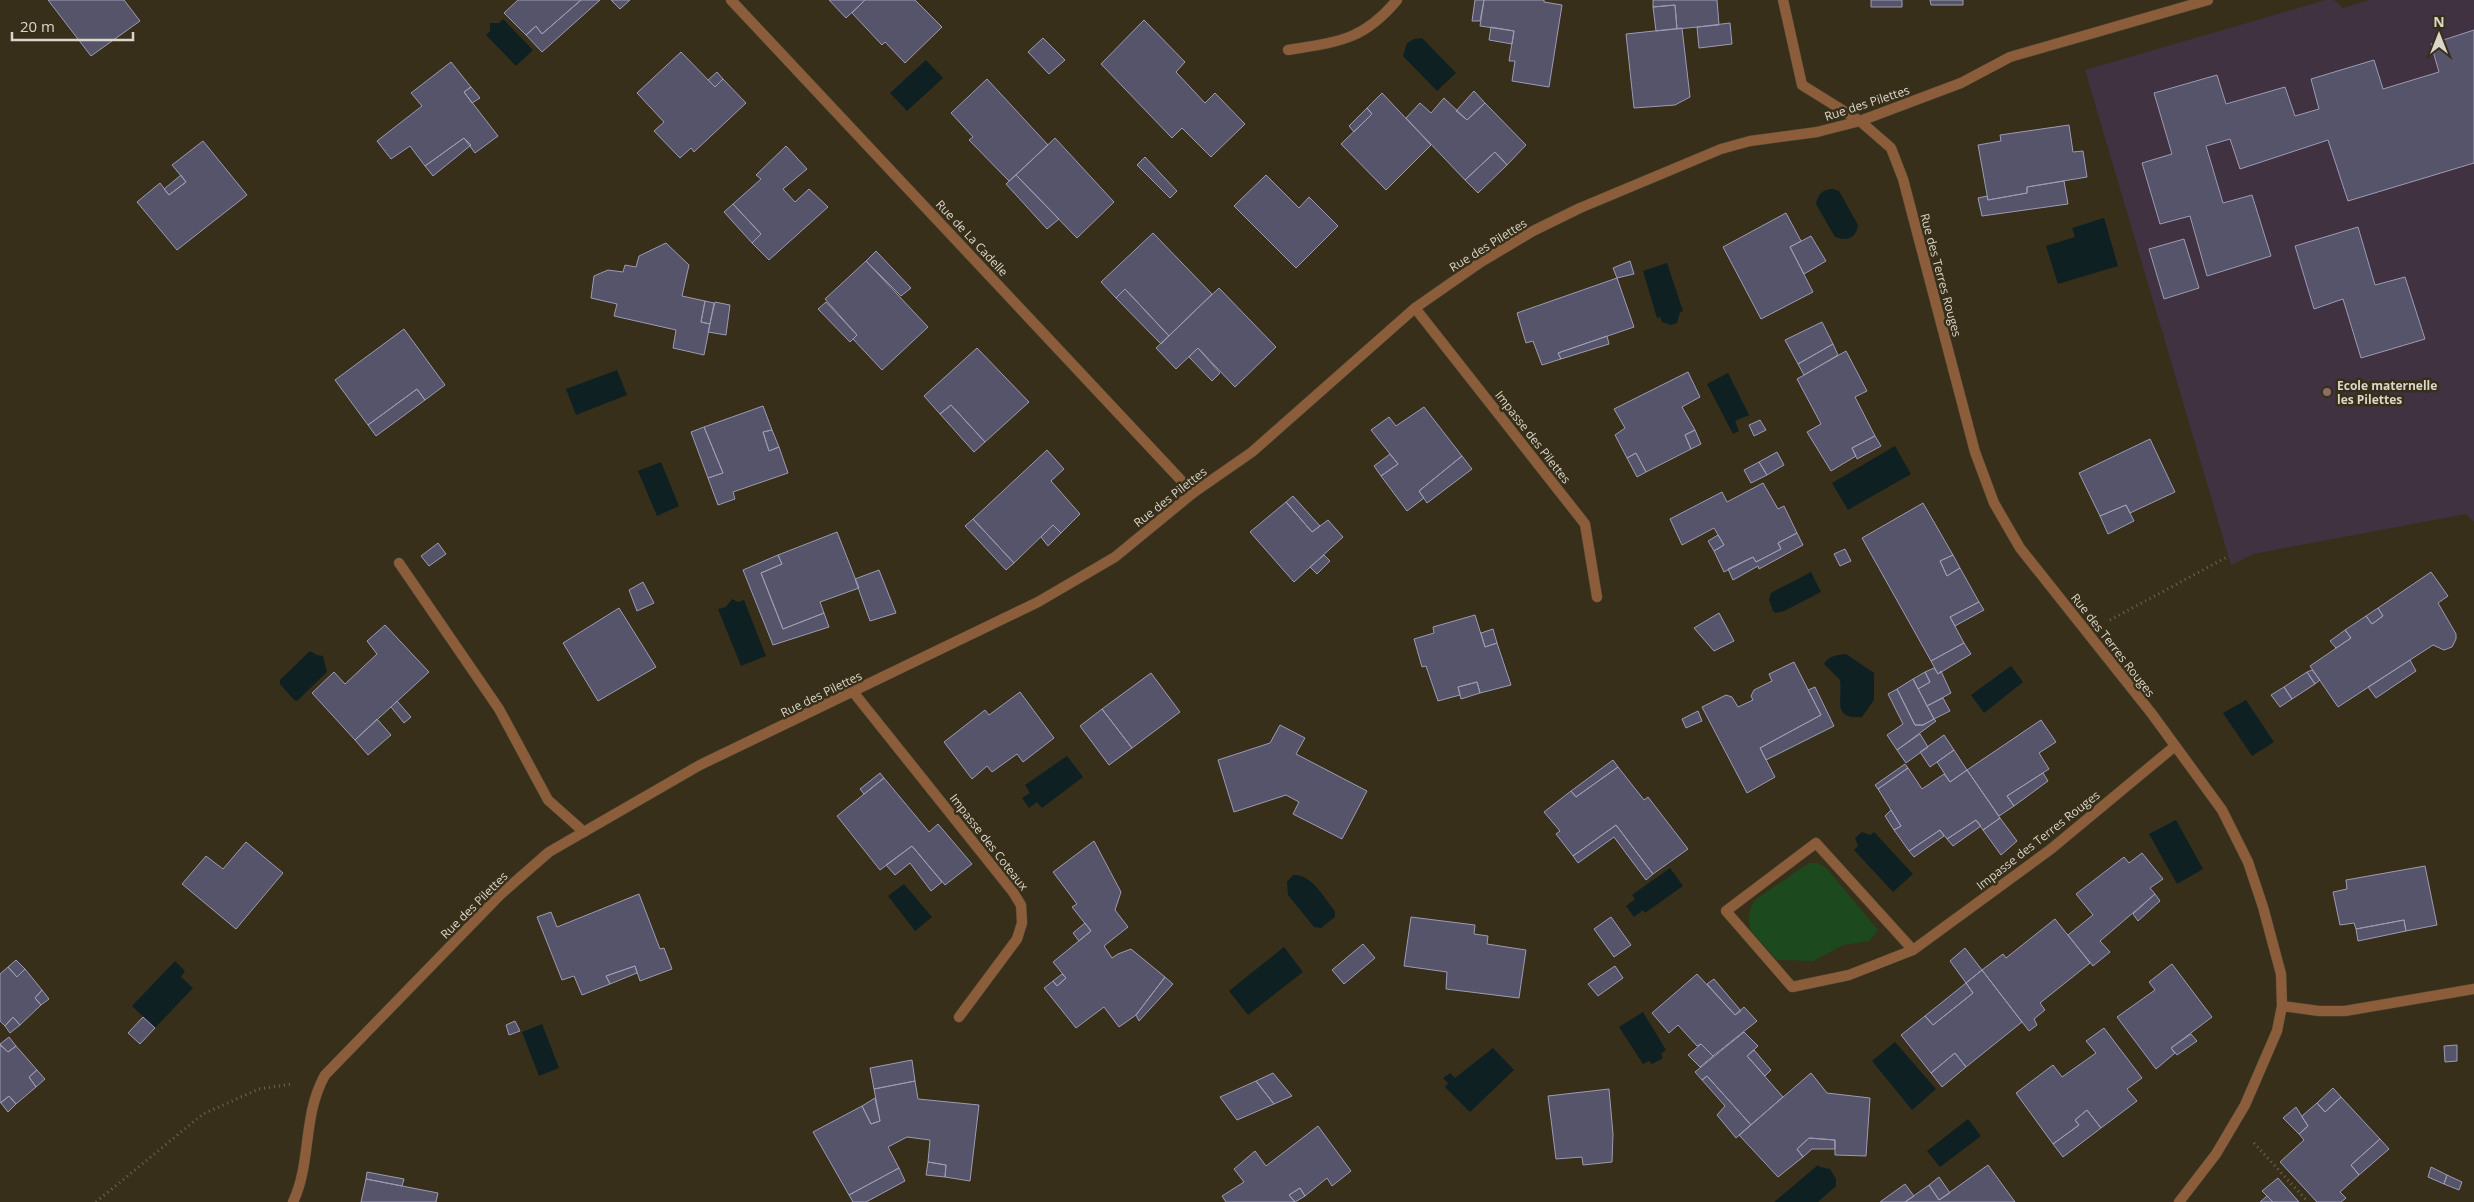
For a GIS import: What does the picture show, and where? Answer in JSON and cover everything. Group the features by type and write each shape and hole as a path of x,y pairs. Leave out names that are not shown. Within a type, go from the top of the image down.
{"street":[{"name":"Rue de La Cadelle","path":"731,0 1193,494"},
{"path":"1288,50 1339,42 1370,28 1397,0"},
{"name":"Rue des Terres Rouges","path":"1783,0 1802,85 1860,121 1892,148 1903,179 1974,452 1994,503 2020,548 2088,633 2222,810 2248,862 2263,907 2282,974 2282,1006 2277,1031 2245,1105 2216,1154 2179,1202"},
{"name":"Rue des Pilettes","path":"293,1202 304,1160 310,1110 316,1089 501,894 549,852 700,765 1038,602 1107,562 1193,494 1252,452 1416,308 1481,262 1533,230 1580,208 1721,149 1750,141 1817,132 1860,121 1961,83 2010,57 2208,0"},
{"name":"Impasse des Pilettes","path":"1416,308 1585,524 1597,597"},
{"path":"399,563 499,709 548,800 584,832"},
{"name":"Impasse des Coteaux","path":"854,692 1013,892 1021,905 1022,923 1017,939 959,1017"},
{"name":"Impasse des Terres Rouges","path":"1913,950 1816,843 1726,911 1792,987 1849,975 1913,950 2051,849 2175,746"},
{"path":"2282,1006 2319,1011 2346,1011 2474,989"}],"path":[{"path":"2088,633 2128,608 2229,556"},
{"path":"96,1202 204,1114 259,1089 322,1081"},
{"path":"2235,1122 2308,1202"}],"shaded area":[{"name":"Ecole maternelle les Pilettes","path":"2326,0 2334,0 2343,8 2369,0 2474,0 2474,522 2466,514 2253,554 2231,565 2085,70"},
{"path":"503,19 533,50 516,66 486,35 490,31 490,23 499,23"},
{"path":"1422,38 1456,73 1437,91 1403,56 1407,43 1414,39"},
{"path":"926,60 943,78 907,111 890,93"},
{"path":"1833,189 1839,191 1858,225 1853,236 1847,239 1835,237 1816,204 1818,197 1822,193"},
{"path":"2104,218 2118,266 2058,284 2046,246 2075,237 2072,228"},
{"path":"1667,263 1683,311 1680,312 1677,323 1671,325 1662,322 1660,317 1657,318 1643,271"},
{"path":"617,370 627,395 576,415 566,389"},
{"path":"1728,373 1749,415 1735,421 1739,431 1733,434 1707,384"},
{"path":"1895,446 1911,474 1848,510 1832,483"},
{"path":"661,462 679,506 657,516 638,471"},
{"path":"1811,572 1821,592 1784,611 1776,613 1773,611 1769,600 1771,593"},
{"path":"732,599 738,602 744,600 766,656 741,666 718,609 726,607"},
{"path":"310,651 323,656 327,672 297,701 280,684 280,680"},
{"path":"1846,654 1874,673 1874,700 1862,717 1852,717 1842,711 1840,707 1840,680 1824,664 1836,655"},
{"path":"2011,666 2023,682 1984,713 1971,695"},
{"path":"2246,700 2274,742 2252,756 2223,713"},
{"path":"1067,756 1083,777 1042,808 1037,802 1029,808 1022,798 1030,793 1025,785"},
{"path":"2176,820 2203,869 2177,884 2149,834"},
{"path":"1862,832 1870,835 1874,832 1913,874 1893,892 1854,850 1858,846 1855,838"},
{"path":"1670,868 1683,886 1645,913 1643,910 1634,917 1626,906 1635,899 1632,895"},
{"path":"1293,875 1306,878 1312,883 1335,911 1335,917 1321,928 1314,927 1288,895 1287,882"},
{"path":"904,884 932,917 915,931 888,896"},
{"path":"1284,947 1303,972 1248,1015 1229,991"},
{"path":"175,961 185,971 181,977 193,988 155,1028 132,1006"},
{"path":"1643,1012 1666,1050 1661,1054 1663,1058 1652,1064 1649,1061 1643,1064 1619,1027"},
{"path":"542,1024 559,1068 539,1076 522,1032"},
{"path":"1895,1042 1936,1089 1912,1110 1872,1061"},
{"path":"1493,1048 1514,1070 1470,1112 1445,1087 1448,1083 1443,1078 1450,1073 1455,1078"},
{"path":"1968,1119 1981,1136 1940,1167 1927,1151"},
{"path":"1818,1165 1830,1169 1836,1179 1836,1186 1818,1202 1774,1202"}],"green space":[{"path":"1809,863 1818,863 1826,868 1878,930 1869,941 1843,945 1813,961 1777,960 1751,931 1749,915 1751,907 1755,900"}],"building":[{"path":"48,0 124,0 140,21 91,56"},
{"path":"518,0 581,0 542,34 536,26 526,35 504,13"},
{"path":"581,0 600,0 542,52 526,35 536,26 542,34"},
{"path":"611,0 630,0 620,9"},
{"path":"829,0 865,0 846,18"},
{"path":"865,0 915,0 942,27 905,63 885,42 882,45 852,13"},
{"path":"1475,0 1484,0 1480,21 1472,21"},
{"path":"1484,0 1544,0 1544,2 1562,5 1549,87 1512,81 1515,61 1509,61 1514,31 1480,26"},
{"path":"1653,0 1717,0 1719,25 1677,29 1675,5 1653,7"},
{"path":"1871,0 1902,0 1902,7 1871,7"},
{"path":"1930,0 1963,0 1963,5 1931,5"},
{"path":"1675,5 1677,29 1656,31 1653,7"},
{"path":"1144,20 1185,62 1176,72 1205,103 1215,93 1245,124 1211,157 1182,128 1172,138 1101,64"},
{"path":"1730,23 1732,44 1699,48 1697,27"},
{"path":"1491,27 1514,31 1512,44 1489,40"},
{"path":"1682,28 1690,97 1675,105 1634,108 1626,34"},
{"path":"2474,30 2474,163 2348,201 2328,140 2240,169 2230,139 2206,146 2223,203 2252,195 2271,256 2207,276 2190,216 2160,224 2142,163 2172,154 2154,93 2217,75 2226,104 2285,87 2295,116 2319,109 2311,79 2374,60 2383,89 2439,72 2431,44"},
{"path":"1043,38 1065,60 1049,74 1028,52"},
{"path":"681,52 715,87 723,79 746,103 694,152 691,148 680,158 654,131 664,122 637,93"},
{"path":"451,62 471,87 464,92 498,136 475,153 464,138 425,166 410,146 391,159 377,141 422,106 411,93"},
{"path":"717,72 723,79 715,87 708,80"},
{"path":"987,79 1048,145 1009,181 969,140 973,137 951,113"},
{"path":"471,87 480,98 472,103 464,92"},
{"path":"1474,91 1485,103 1467,120 1456,111"},
{"path":"1382,93 1431,145 1386,190 1341,144 1372,114 1367,108"},
{"path":"1444,98 1467,120 1485,103 1526,145 1507,165 1495,152 1465,180 1406,118 1420,103 1431,113"},
{"path":"1367,108 1372,114 1354,132 1349,126"},
{"path":"2069,125 2073,152 2083,151 2087,177 2027,187 2027,193 1988,200 1978,145 2001,141 2000,135"},
{"path":"464,138 471,145 433,176 425,166"},
{"path":"1055,138 1114,202 1077,238 1016,175"},
{"path":"203,141 247,195 177,250 137,202 160,183 169,195 186,182 172,165"},
{"path":"786,146 807,169 783,189 795,202 809,189 828,207 769,260 752,243 761,234 733,204 761,179 756,175"},
{"path":"1495,152 1507,165 1478,193 1465,180"},
{"path":"1145,157 1177,191 1170,198 1137,165"},
{"path":"181,175 186,182 169,195 164,189"},
{"path":"1016,175 1059,219 1047,229 1006,184"},
{"path":"1266,175 1299,208 1309,197 1338,226 1296,268 1234,206"},
{"path":"2064,181 2068,204 1982,216 1978,198 1987,196 1988,200 2027,193 2027,187"},
{"path":"733,204 761,234 752,243 724,212"},
{"path":"1786,213 1801,241 1790,247 1813,292 1761,319 1723,247"},
{"path":"2358,227 2375,285 2405,277 2425,339 2361,358 2343,299 2314,309 2295,246"},
{"path":"1153,233 1212,294 1169,336 1125,289 1116,298 1101,282"},
{"path":"1811,236 1826,261 1804,274 1790,247"},
{"path":"2184,239 2199,288 2164,299 2149,249"},
{"path":"666,243 689,265 682,296 705,301 701,322 710,324 704,355 673,348 676,330 614,316 617,304 591,298 594,276 608,270 623,272 625,265 636,267 639,256"},
{"path":"876,251 911,288 901,296 866,261"},
{"path":"866,261 928,327 882,370 853,339 857,335 825,299"},
{"path":"1630,261 1634,274 1617,278 1613,268"},
{"path":"1617,278 1634,327 1558,353 1561,359 1542,365 1533,341 1526,343 1517,313"},
{"path":"1219,288 1276,347 1235,387 1198,348 1176,369 1156,348"},
{"path":"1125,289 1169,336 1161,344 1116,298"},
{"path":"705,301 714,303 710,324 701,322"},
{"path":"715,302 730,305 726,335 708,332"},
{"path":"826,302 857,335 850,342 818,309"},
{"path":"1822,322 1833,344 1798,364 1785,340"},
{"path":"404,329 445,385 425,400 417,389 368,425 335,380"},
{"path":"1607,336 1609,344 1561,359 1558,353"},
{"path":"1833,344 1838,355 1804,375 1798,364"},
{"path":"977,348 1029,402 985,442 951,405 940,414 924,396"},
{"path":"1198,348 1220,373 1212,381 1189,357"},
{"path":"1846,351 1867,391 1855,397 1875,436 1852,448 1856,456 1831,471 1807,432 1821,424 1797,379"},
{"path":"1688,372 1700,397 1682,407 1695,430 1685,435 1691,449 1646,472 1636,453 1627,458 1615,435 1625,428 1614,409"},
{"path":"417,389 425,400 376,436 368,425"},
{"path":"951,405 985,442 974,452 940,414"},
{"path":"763,406 772,430 763,432 769,451 779,447 788,473 733,492 735,499 718,505 708,478 723,473 704,427"},
{"path":"1424,407 1462,456 1419,491 1424,498 1407,511 1381,476 1398,464 1371,430 1389,417 1396,426"},
{"path":"1760,420 1766,430 1754,436 1749,425"},
{"path":"704,427 723,473 708,478 691,432"},
{"path":"772,430 779,447 769,451 763,432"},
{"path":"1695,430 1701,444 1691,449 1685,435"},
{"path":"1875,436 1881,446 1857,459 1852,448"},
{"path":"2150,439 2175,492 2130,513 2126,505 2100,516 2079,473"},
{"path":"1047,450 1064,469 1051,481 1080,514 1061,533 1053,525 1014,563 973,519"},
{"path":"1777,452 1784,465 1767,475 1759,462"},
{"path":"1636,453 1646,472 1637,477 1627,458"},
{"path":"1390,454 1398,464 1381,476 1374,466"},
{"path":"1462,456 1472,469 1427,503 1419,491"},
{"path":"1759,462 1767,475 1751,483 1744,470"},
{"path":"1763,483 1778,509 1784,506 1797,533 1778,543 1781,549 1756,562 1753,557 1724,572 1714,551 1724,545 1714,528 1682,545 1670,519 1722,492 1727,502"},
{"path":"1293,496 1320,526 1312,532 1286,502"},
{"path":"1286,502 1312,532 1328,520 1343,537 1294,582 1250,532"},
{"path":"1923,503 1953,555 1940,561 1947,576 1960,568 1979,602 1950,617 1964,643 1931,661 1862,538"},
{"path":"2126,505 2134,521 2108,534 2100,516"},
{"path":"973,519 1014,563 1006,570 965,526"},
{"path":"1053,525 1061,533 1048,546 1041,537"},
{"path":"837,532 859,588 820,602 824,613 783,629 761,573 782,564 778,555"},
{"path":"1797,533 1803,545 1759,569 1758,566 1733,580 1728,569 1753,557 1756,562 1781,549 1778,543"},
{"path":"1718,535 1724,545 1714,551 1708,541"},
{"path":"438,543 446,554 429,566 421,556"},
{"path":"1845,549 1851,561 1840,566 1834,554"},
{"path":"778,555 782,564 761,573 783,629 824,613 829,627 773,645 743,570"},
{"path":"1324,555 1330,561 1317,574 1310,567"},
{"path":"1953,555 1960,568 1947,576 1940,561"},
{"path":"879,570 896,613 870,621 855,579"},
{"path":"2431,572 2448,596 2438,603 2456,634 2452,647 2444,650 2433,645 2338,707 2310,666 2351,638 2345,630 2366,616 2372,624 2383,616 2378,608"},
{"path":"643,582 654,603 637,611 629,590"},
{"path":"1979,602 1984,610 1955,626 1950,617"},
{"path":"619,608 656,667 598,701 563,643"},
{"path":"2378,608 2383,616 2372,624 2366,616"},
{"path":"1719,613 1734,641 1714,651 1694,628"},
{"path":"1475,615 1485,647 1497,643 1511,685 1480,693 1477,682 1458,687 1460,695 1438,701 1426,666 1422,667 1414,639 1434,633 1433,627"},
{"path":"385,625 429,672 355,740 312,693 334,672 345,684 377,654 367,641"},
{"path":"1493,629 1497,643 1485,647 1481,633"},
{"path":"2345,630 2351,638 2336,648 2330,641"},
{"path":"1964,643 1971,654 1938,674 1931,661"},
{"path":"2410,660 2416,671 2376,698 2368,687"},
{"path":"1794,662 1821,715 1760,748 1775,777 1747,793 1702,707 1726,695 1732,697 1738,707 1753,700 1751,696 1754,690 1772,681 1769,674"},
{"path":"1934,668 1938,674 1941,671 1951,693 1927,706 1918,689 1930,682 1925,672"},
{"path":"2312,670 2320,680 2315,684 2307,672"},
{"path":"1925,672 1930,682 1918,689 1913,679"},
{"path":"2307,672 2315,684 2292,699 2284,687"},
{"path":"1151,673 1180,712 1132,748 1102,709"},
{"path":"1913,679 1934,719 1923,725 1915,725 1897,689"},
{"path":"1477,682 1480,693 1461,699 1458,687"},
{"path":"1815,687 1834,726 1766,760 1760,748 1821,715 1808,690"},
{"path":"2284,687 2292,699 2280,707 2271,695"},
{"path":"1897,689 1915,725 1923,725 1934,719 1936,721 1897,750 1887,735 1903,724 1888,694"},
{"path":"1020,692 1054,738 1023,762 1017,754 992,772 987,766 972,779 944,742 985,710 989,715"},
{"path":"1943,698 1950,711 1934,719 1927,706"},
{"path":"397,701 411,717 404,723 391,707"},
{"path":"1102,709 1132,748 1109,765 1080,726"},
{"path":"1698,711 1702,721 1686,728 1682,719"},
{"path":"377,719 391,735 368,755 355,740"},
{"path":"2041,720 2056,742 2039,753 2049,769 2007,796 2014,806 1999,816 1967,770"},
{"path":"1280,725 1305,738 1296,754 1367,791 1342,839 1293,814 1299,802 1286,795 1234,812 1218,760 1270,743"},
{"path":"1920,734 1928,747 1906,763 1897,750"},
{"path":"1944,735 1954,750 1930,767 1920,752"},
{"path":"1954,750 1967,770 1950,782 1937,762"},
{"path":"1613,760 1618,767 1576,797 1571,791"},
{"path":"1905,764 1908,768 1878,789 1875,785"},
{"path":"1618,767 1644,800 1648,797 1688,849 1653,874 1616,825 1573,856 1556,834 1560,831 1544,812 1571,791 1576,797"},
{"path":"1908,768 1922,789 1944,774 1950,782 1967,770 2000,818 1983,830 1976,820 1947,839 1940,830 1909,851 1894,830 1901,826 1878,789"},
{"path":"880,773 884,778 864,794 860,789"},
{"path":"2043,773 2048,781 2014,806 2007,796"},
{"path":"884,778 929,832 938,824 972,864 945,885 912,846 880,870 837,816"},
{"path":"1891,810 1901,826 1894,830 1885,816"},
{"path":"2000,818 2017,841 2001,855 1983,830"},
{"path":"1976,820 1981,826 1953,846 1947,839"},
{"path":"1616,825 1653,874 1646,880 1614,837 1578,863 1573,856"},
{"path":"1940,830 1944,836 1914,857 1909,851"},
{"path":"1094,841 1121,892 1115,910 1128,927 1104,946 1112,958 1131,949 1165,977 1136,1015 1119,1027 1104,1007 1076,1028 1044,988 1053,981 1057,986 1066,978 1053,962 1091,931 1072,907 1077,904 1053,872"},
{"path":"246,842 283,873 236,929 182,884 206,856 223,869"},
{"path":"912,846 942,882 931,891 910,863 895,875 886,865"},
{"path":"2142,853 2163,879 2150,888 2155,894 2100,941 2110,952 2093,966 2068,935 2093,915 2076,894 2124,857 2129,863"},
{"path":"2425,866 2437,925 2406,931 2404,920 2356,929 2354,923 2340,925 2333,892 2347,889 2346,880"},
{"path":"639,894 660,949 664,948 672,969 640,981 635,966 606,976 610,984 582,995 574,976 562,980 537,917 551,912 557,927"},
{"path":"2155,894 2160,901 2138,921 2133,914"},
{"path":"1411,917 1475,925 1474,934 1488,936 1487,944 1526,950 1519,998 1446,989 1447,972 1404,966"},
{"path":"1611,917 1631,945 1614,957 1594,929"},
{"path":"2055,919 2090,963 2040,1003 2045,1010 2034,1019 2037,1025 2029,1031 1982,970 2003,954 2006,958"},
{"path":"2404,920 2406,931 2358,941 2356,929"},
{"path":"1085,923 1091,931 1079,941 1073,933"},
{"path":"1363,944 1375,958 1344,984 1332,970"},
{"path":"1965,948 1982,970 1966,983 1950,961"},
{"path":"16,960 25,969 17,977 8,967"},
{"path":"2172,964 2212,1017 2171,1048 2175,1053 2156,1069 2117,1017 2155,990 2149,982"},
{"path":"635,966 637,973 610,984 606,976"},
{"path":"1615,966 1623,978 1598,996 1588,984"},
{"path":"8,967 17,977 25,969 42,990 35,998 41,1005 20,1025 13,1017 5,1026 0,1021 0,974"},
{"path":"1982,970 2022,1022 1966,1067 1955,1053 1931,1073 1901,1035 1925,1016 1933,1025 1973,993 1966,983"},
{"path":"1062,974 1066,978 1057,986 1053,981"},
{"path":"1697,974 1735,1015 1744,1007 1757,1021 1713,1056 1701,1044 1697,1046 1678,1025 1669,1033 1652,1013"},
{"path":"1165,977 1173,984 1139,1021 1136,1015"},
{"path":"1714,979 1741,1011 1735,1015 1707,984"},
{"path":"1966,983 1973,993 1933,1025 1925,1016"},
{"path":"42,990 49,999 41,1005 35,998"},
{"path":"13,1017 20,1025 10,1033 5,1026"},
{"path":"143,1017 155,1028 140,1044 128,1033"},
{"path":"515,1021 520,1031 509,1035 506,1025"},
{"path":"2104,1028 2142,1078 2127,1089 2137,1101 2101,1128 2087,1110 2075,1120 2079,1125 2053,1144 2016,1093 2053,1065 2062,1077 2096,1053 2086,1041"},
{"path":"1744,1032 1758,1046 1747,1056 1783,1097 1751,1125 1707,1076 1702,1080 1695,1072"},
{"path":"2191,1034 2197,1041 2177,1055 2171,1048"},
{"path":"9,1037 16,1046 8,1052 0,1044"},
{"path":"1701,1044 1713,1056 1700,1067 1688,1055"},
{"path":"0,1045 8,1052 16,1046 37,1070 29,1077 36,1087 16,1104 9,1096 0,1103"},
{"path":"2457,1045 2457,1061 2445,1062 2444,1046"},
{"path":"1754,1050 1771,1070 1765,1076 1747,1056"},
{"path":"1955,1053 1966,1067 1942,1087 1931,1073"},
{"path":"912,1060 915,1081 874,1089 870,1068"},
{"path":"37,1070 45,1079 36,1087 29,1077"},
{"path":"1273,1073 1292,1096 1274,1104 1256,1081"},
{"path":"1811,1073 1827,1093 1870,1098 1866,1156 1835,1155 1835,1140 1809,1138 1797,1149 1803,1157 1778,1177 1739,1135"},
{"path":"1707,1076 1751,1125 1736,1138 1717,1115 1725,1106 1702,1080"},
{"path":"915,1081 918,1099 979,1105 970,1181 945,1177 946,1165 928,1162 930,1140 907,1137 888,1147 899,1168 849,1195 813,1132 862,1106 871,1124 880,1121 874,1089"},
{"path":"1256,1081 1274,1104 1237,1120 1220,1097"},
{"path":"2333,1088 2341,1097 2325,1112 2317,1103"},
{"path":"1609,1089 1613,1134 1612,1162 1583,1165 1582,1157 1556,1159 1548,1096"},
{"path":"9,1096 16,1104 8,1112 1,1103"},
{"path":"2341,1097 2380,1139 2351,1165 2359,1175 2340,1192 2346,1198 2341,1202 2317,1202 2280,1162 2304,1140 2299,1134 2308,1126 2302,1117 2303,1115 2317,1103 2325,1112"},
{"path":"875,1098 880,1121 871,1124 862,1106"},
{"path":"2296,1107 2308,1126 2299,1134 2283,1118"},
{"path":"2087,1110 2101,1128 2063,1157 2053,1144 2079,1125 2075,1120"},
{"path":"1318,1126 1351,1171 1332,1186 1327,1178 1305,1196 1300,1188 1289,1195 1295,1202 1226,1202 1222,1196 1244,1182 1234,1169 1255,1151 1266,1166"},
{"path":"1809,1138 1835,1140 1835,1149 1812,1149 1803,1157 1797,1149"},
{"path":"2380,1139 2389,1149 2359,1175 2351,1165"},
{"path":"928,1162 946,1165 945,1177 926,1175"},
{"path":"1988,1165 2015,1202 1905,1202 1929,1185 1939,1200"},
{"path":"2431,1167 2447,1175 2444,1184 2428,1177"},
{"path":"899,1168 905,1181 866,1202 853,1202 849,1195"},
{"path":"367,1172 404,1179 402,1186 366,1179"},
{"path":"2447,1175 2462,1182 2459,1190 2444,1184"},
{"path":"1939,1177 1950,1193 1939,1200 1929,1185"},
{"path":"2278,1178 2299,1202 2273,1202 2262,1191"},
{"path":"366,1179 438,1193 436,1202 361,1202"},
{"path":"1905,1184 1914,1196 1905,1202 1880,1202"},
{"path":"1300,1188 1305,1196 1295,1202 1289,1195"},
{"path":"2267,1196 2273,1202 2260,1202"}],"place":[{"name":"Ecole maternelle les Pilettes","path":"2327,392"}]}
